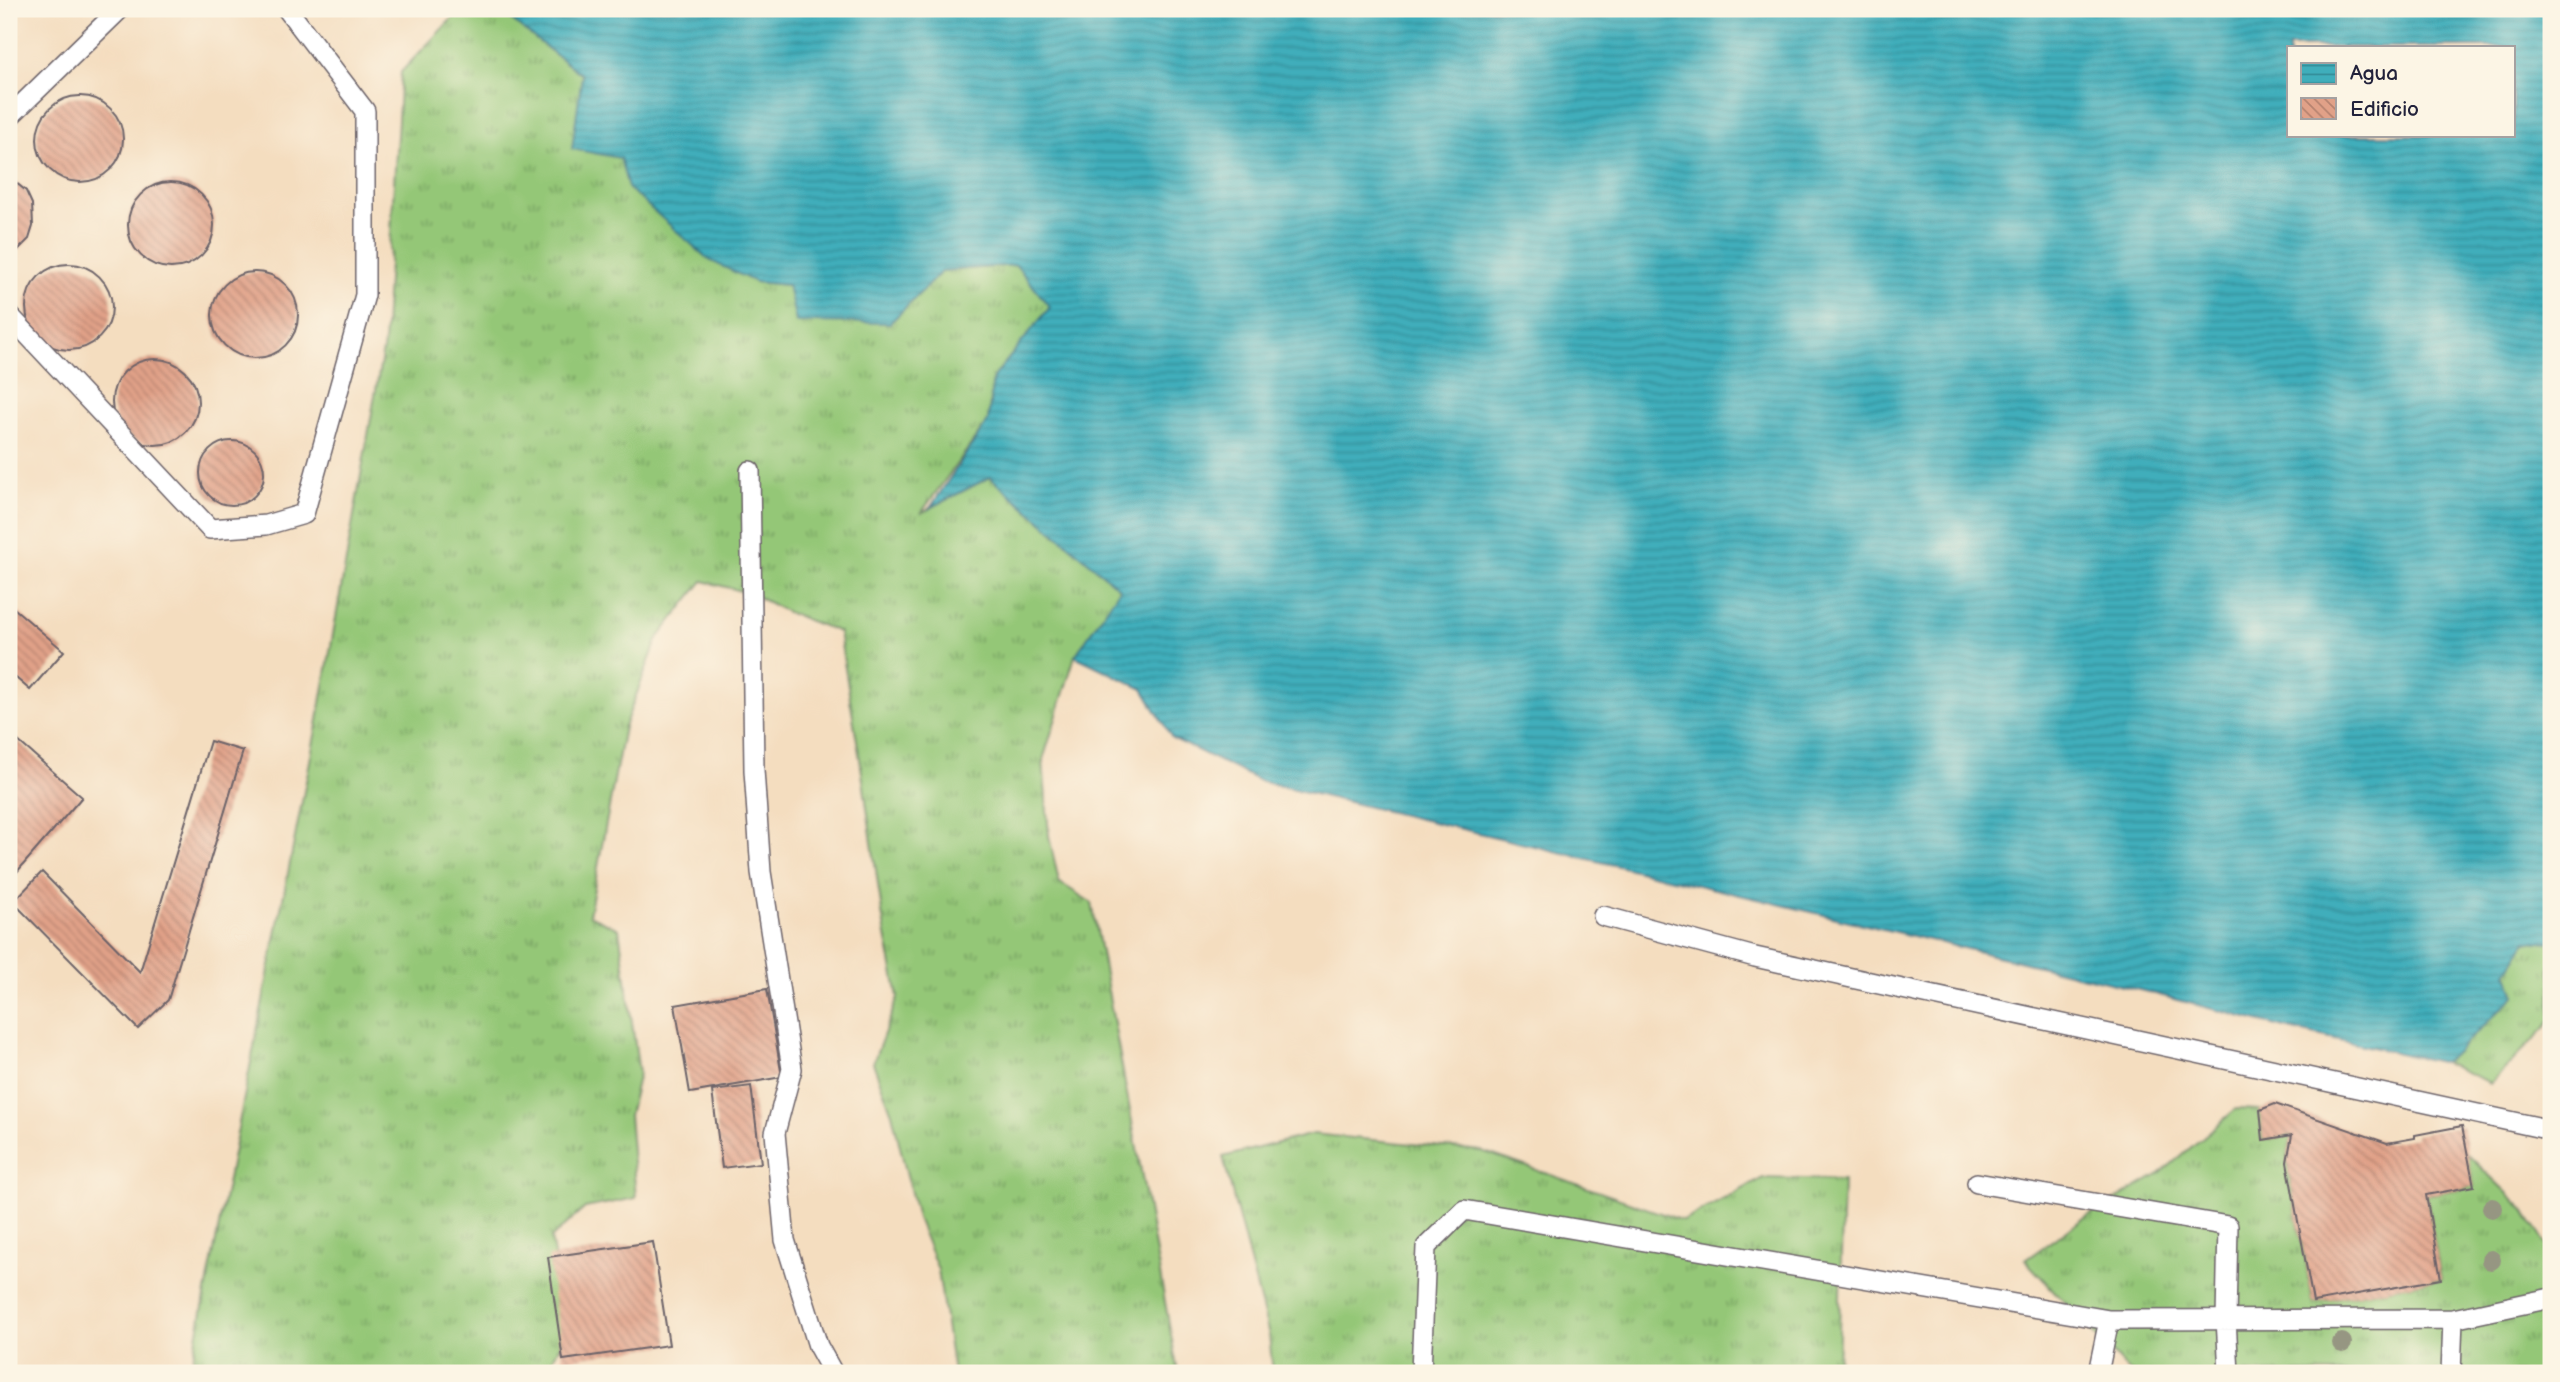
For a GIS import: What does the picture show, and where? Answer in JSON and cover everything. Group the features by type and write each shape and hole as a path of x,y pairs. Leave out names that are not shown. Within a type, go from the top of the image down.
{"lane":[{"path":"9,117 120,9"},
{"path":"9,315 210,530 266,524 304,514 365,295 365,111 288,9"},
{"path":"750,471 755,795 763,886 792,1069 775,1133 785,1240 818,1346 833,1373"},
{"path":"1603,916 1755,957 2551,1130"},
{"path":"1977,1182 2228,1226 2226,1319 2229,1373"},
{"path":"1421,1373 1426,1247 1464,1210 2109,1320 2453,1319 2551,1298"},
{"path":"2451,1373 2453,1319"},
{"path":"2098,1373 2109,1320"}],"green space":[{"path":"461,9 497,9 582,75 620,158 755,282 788,285 890,323 942,271 1016,265 1051,307 993,378 988,421 921,513 990,477 1121,589 1075,656 1043,760 1049,836 1059,882 1092,903 1178,1373 953,1373 938,1270 917,1218 892,1113 873,1063 898,997 883,919 839,632 789,613 752,594 703,581 658,638 624,727 589,915 619,929 639,1073 629,1115 636,1198 585,1208 551,1238 562,1300 561,1343 546,1373 190,1373 318,720 384,344 401,72"},
{"path":"2527,941 2551,943 2551,1019 2546,1027 2491,1083 2444,1063 2516,995 2507,973"},
{"path":"2236,1109 2260,1110 2263,1140 2292,1135 2287,1162 2313,1302 2441,1279 2426,1195 2474,1186 2467,1154 2525,1210 2551,1253 2551,1373 2132,1373 2126,1368 2025,1260 2084,1218 2161,1173"},
{"path":"1313,1134 1482,1151 1683,1221 1763,1178 1843,1180 1838,1373 1273,1373 1269,1335 1223,1157"}],"water":[{"path":"497,9 2551,9 2551,943 2527,941 2507,973 2516,995 2444,1063 2285,1028 2144,991 1260,781 1172,738 1143,689 1075,656 1120,589 990,477 930,508 988,421 993,378 1050,307 1016,265 942,271 890,323 796,322 788,285 755,282 709,260 628,188 620,158 572,149 582,75"}],"building":[{"path":"80,96 104,103 116,115 123,139 116,163 104,175 80,182 56,175 44,163 37,139 44,115 56,103"},
{"path":"9,177 26,191 32,204 33,226 29,239 9,255"},
{"path":"171,182 195,189 207,201 214,225 207,249 195,261 171,268 147,261 135,249 128,225 135,201 147,189"},
{"path":"69,264 93,271 105,283 112,307 105,331 93,343 69,350 45,343 33,331 26,307 33,283 45,271"},
{"path":"255,272 279,279 291,291 298,315 291,339 279,351 255,358 231,351 219,339 212,315 219,291 231,279"},
{"path":"155,359 179,366 191,378 198,402 191,426 179,438 155,445 131,438 119,426 112,402 119,378 131,366"},
{"path":"226,441 238,441 255,450 262,461 262,485 255,496 238,505 226,505 214,500 205,491 200,479 200,467 205,455 214,446"},
{"path":"9,604 64,651 30,690 9,672"},
{"path":"9,733 82,797 9,881"},
{"path":"210,741 243,751 168,1000 138,1029 13,902 42,872 140,972"},
{"path":"767,989 782,1077 690,1093 675,1005"},
{"path":"751,1086 761,1163 722,1168 712,1091"},
{"path":"2275,1104 2387,1143 2462,1126 2474,1186 2426,1195 2441,1279 2313,1302 2287,1162 2292,1135 2263,1140 2260,1110"},
{"path":"653,1242 669,1345 563,1360 548,1257"}]}
